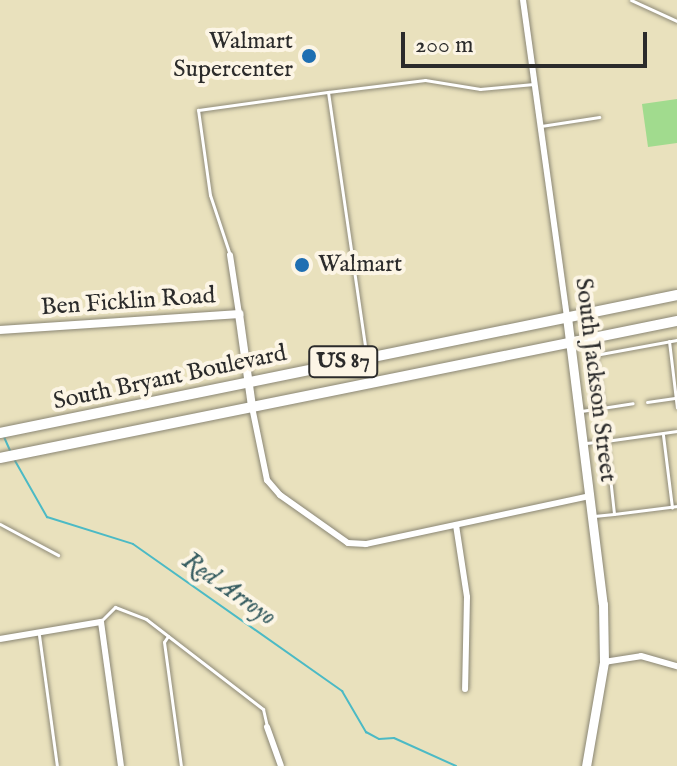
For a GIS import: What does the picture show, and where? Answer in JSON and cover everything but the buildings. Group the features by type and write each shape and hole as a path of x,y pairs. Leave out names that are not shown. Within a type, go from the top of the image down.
{"main road":[{"name":"South Bryant Boulevard","path":"5,432 677,295"},
{"name":"South Jackson Street","path":"567,317 603,604 604,662 586,766"},
{"name":"South Bryant Boulevard","path":"0,458 677,321"}],"street":[{"name":"South Jackson Street","path":"523,0 567,317"},
{"path":"230,255 239,314"},
{"name":"Ben Ficklin Road","path":"0,330 239,314 252,406"},
{"path":"252,406 267,480 333,535 348,543 366,544 590,496"},
{"path":"456,525 467,597 465,689"},
{"path":"0,639 101,622 121,766"},
{"path":"604,662 641,656 677,666"},
{"path":"267,727 281,766"}],"lane":[{"path":"631,0 677,21"},
{"path":"230,255 210,195 198,110 425,80 491,89 535,84"},
{"path":"328,92 367,357"},
{"path":"541,126 599,117"},
{"path":"602,408 595,355 677,340"},
{"path":"669,341 677,408"},
{"path":"647,402 676,398"},
{"path":"581,411 633,403"},
{"path":"584,443 677,431"},
{"path":"592,516 674,507 663,433"},
{"path":"606,441 614,514"},
{"path":"0,524 58,555"},
{"path":"101,622 115,607 126,609 168,635 263,709 267,727"},
{"path":"39,632 57,766"},
{"path":"168,635 164,642 181,766"}],"green space":[{"path":"677,99 677,143 648,147 642,104"}],"waterway":[{"name":"Red Arroyo","path":"4,437 11,453"},
{"name":"Red Arroyo","path":"14,459 47,517 133,544 342,691 366,732 379,739 394,738 456,766"}],"place":[{"name":"Walmart Supercenter","path":"309,56"},
{"name":"Walmart","path":"302,265"}]}
